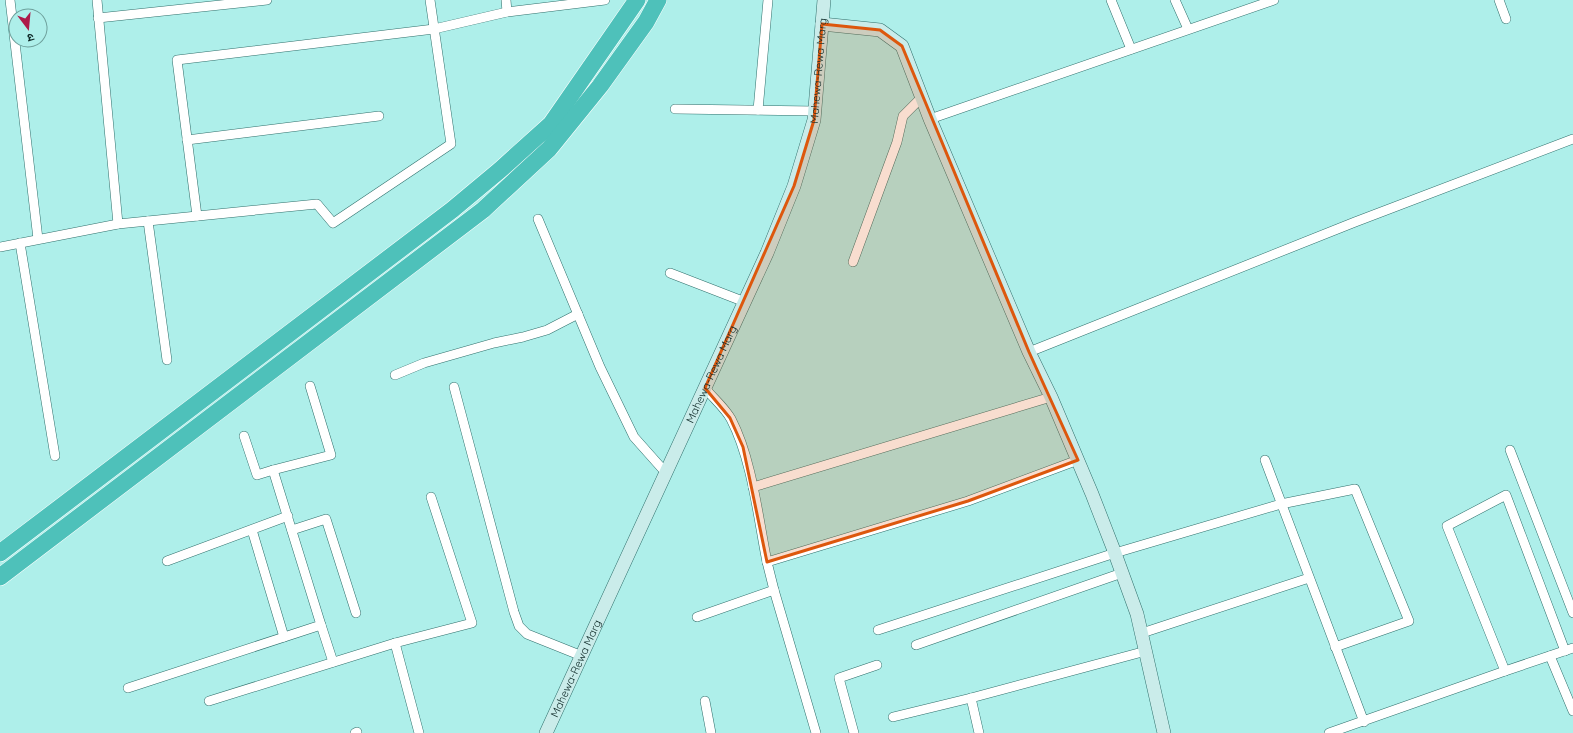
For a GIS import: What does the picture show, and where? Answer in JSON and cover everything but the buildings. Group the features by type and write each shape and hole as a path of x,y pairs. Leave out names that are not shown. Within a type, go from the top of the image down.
{"highway":[{"path":"0,553 452,210 500,170 551,124 637,0"},
{"path":"0,576 483,210 549,149 600,86 646,22 658,0"}],"street":[{"path":"10,0 38,239"},
{"path":"97,0 118,224"},
{"path":"98,18 190,4 267,0"},
{"path":"0,247 118,224 317,204 333,222 450,144 430,0"},
{"path":"506,0 507,12"},
{"path":"197,216 177,60 434,29 507,12 605,0"},
{"path":"758,110 768,0"},
{"name":"Mahewa-Rewa Marg","path":"546,733 745,302 794,186 814,120 824,0"},
{"path":"1111,0 1132,49"},
{"path":"1175,0 1188,29"},
{"path":"930,119 1274,0"},
{"path":"1499,0 1506,19"},
{"path":"822,24 880,30 902,46 930,119 1029,352 1051,397 1078,460 1115,553 1137,614 1164,733"},
{"path":"853,262 897,142 903,116 922,97"},
{"path":"675,109 814,111"},
{"path":"187,140 379,116"},
{"path":"1029,352 1355,222 1573,139"},
{"path":"538,219 600,367 634,437 666,473"},
{"path":"148,221 167,360"},
{"path":"20,243 56,456"},
{"path":"670,273 745,302"},
{"path":"395,375 424,363 547,330 578,314"},
{"path":"244,436 257,476 273,470 331,455 310,386"},
{"path":"454,386 519,626 527,634 582,656"},
{"path":"705,388 730,418 743,447 753,487 767,562 774,590 816,733"},
{"path":"753,487 1051,397"},
{"path":"1510,450 1573,613"},
{"path":"767,562 968,500 1078,460"},
{"path":"1265,460 1364,722"},
{"path":"273,470 332,662"},
{"path":"878,630 1115,553 1281,504 1355,489 1409,621 1335,647"},
{"path":"1329,733 1569,650 1506,495 1446,526 1505,671"},
{"path":"209,701 395,643 472,622 431,497"},
{"path":"167,561 288,516"},
{"path":"292,530 326,519 356,613"},
{"path":"252,530 284,637"},
{"path":"916,644 1122,573"},
{"path":"1142,633 1309,578"},
{"path":"697,617 774,590"},
{"path":"128,688 321,625"},
{"path":"395,643 419,733"},
{"path":"893,718 1146,651"},
{"path":"1550,656 1573,711"},
{"path":"854,733 839,678 877,665"},
{"path":"971,698 979,733"},
{"path":"705,701 711,733"}],"highlighted area":[{"path":"822,24 880,30 902,46 1029,352 1078,460 968,501 767,562 743,447 730,418 705,388 794,186 814,120"}]}
